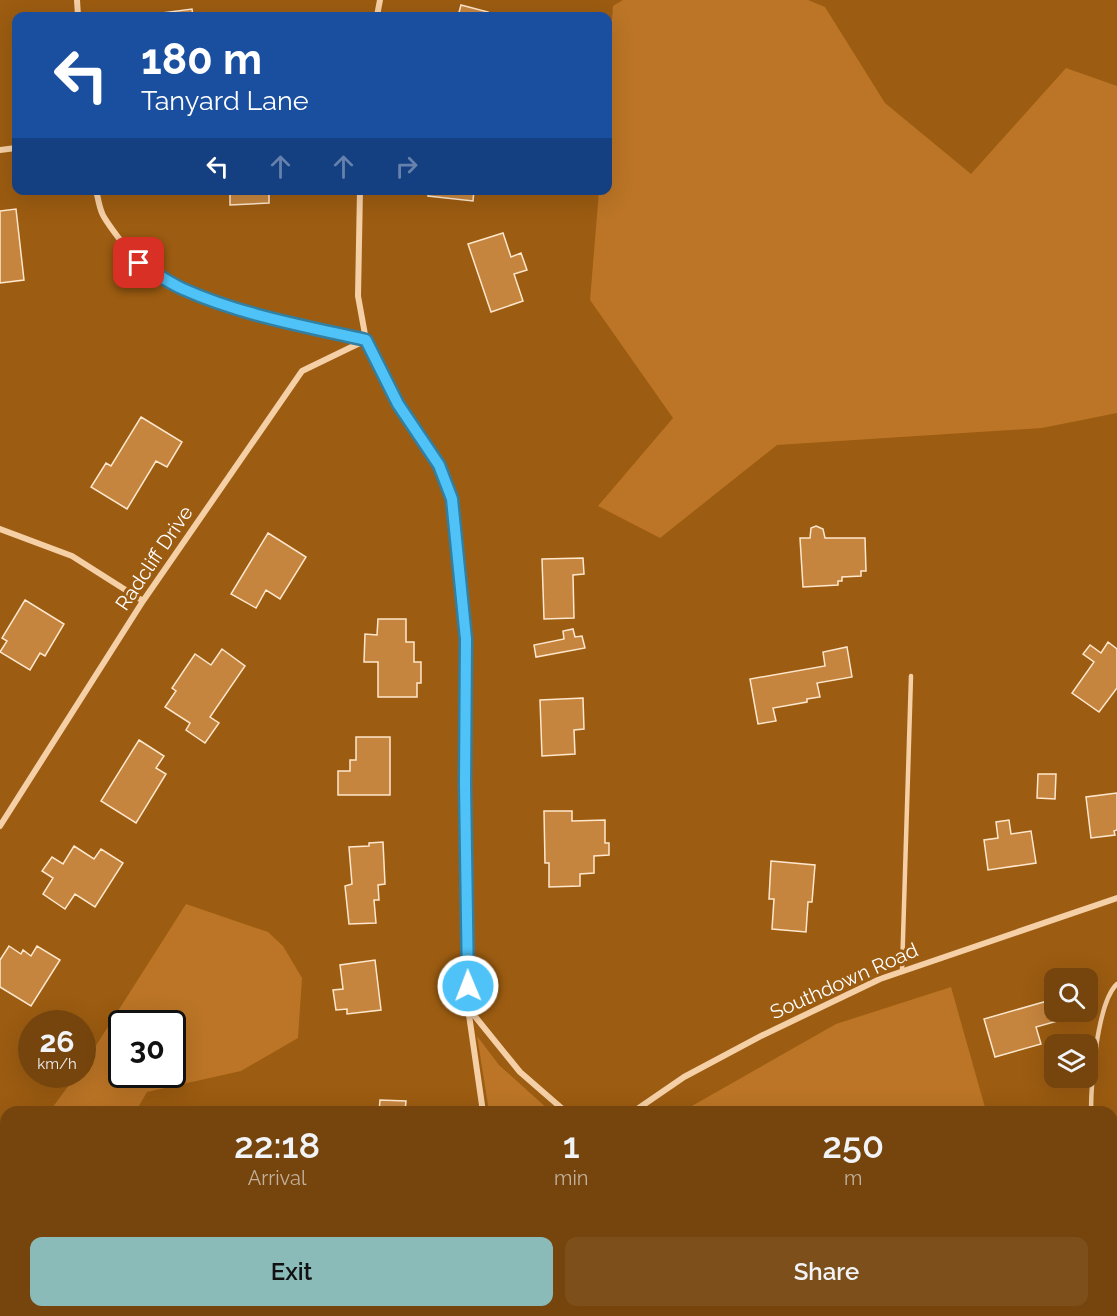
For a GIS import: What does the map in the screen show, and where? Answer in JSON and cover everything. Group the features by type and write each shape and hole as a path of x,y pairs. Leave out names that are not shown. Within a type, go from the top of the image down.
{"street":[{"path":"97,195 102,215 139,263 181,288 230,307 297,326 366,340"},
{"path":"360,195 358,296 366,340 398,404 439,465 452,499 466,639 468,1008 482,1106"},
{"name":"Radcliff Drive","path":"0,826 143,601 302,371 366,340"},
{"path":"0,529 72,556 143,601"},
{"name":"Southdown Road","path":"642,1106 684,1077 763,1035 880,979 1117,898"},
{"path":"468,1008 520,1072 560,1106"}],"lane":[{"path":"902,971 911,676"},
{"path":"1092,1106 1098,1036 1104,1006 1117,984"}],"shaded area":[{"path":"623,0 808,0 825,7 885,103 971,174 1066,68 1117,86 1117,413 1042,428 777,445 660,538 598,506 673,418 590,300 599,195 612,195 613,6"},
{"path":"186,904 268,932 283,946 302,978 298,1038 241,1071 186,1083 186,1010 119,1010"},
{"path":"951,987 985,1106 692,1106 836,1024"},
{"path":"108,1027 108,1088 165,1088 147,1092 139,1106 54,1106 67,1088 96,1088 96,1046"},
{"path":"477,1036 499,1065 544,1106 488,1106"}],"building":[{"path":"461,5 488,12 459,12"},
{"path":"192,9 192,12 170,12"},
{"path":"230,195 269,195 269,203 230,205"},
{"path":"428,195 474,195 473,201"},
{"path":"16,209 24,280 0,283 0,211"},
{"path":"503,233 511,257 521,253 527,270 514,274 523,301 491,312 468,244"},
{"path":"141,417 182,442 167,467 156,461 127,509 91,487 106,463 111,466"},
{"path":"816,526 823,529 825,538 865,538 866,571 861,571 861,576 842,577 838,585 803,587 800,538 810,538 811,528"},
{"path":"268,533 306,557 280,599 266,590 256,608 231,594"},
{"path":"583,558 584,574 573,575 574,618 544,619 542,559"},
{"path":"25,600 64,624 45,656 40,653 30,670 0,652 7,641 2,638"},
{"path":"378,619 406,619 406,642 414,642 414,662 421,662 421,683 417,683 417,697 378,697 378,662 364,662 365,634 377,635"},
{"path":"573,629 575,637 582,636 585,648 536,657 534,645 564,639 563,631"},
{"path":"1108,642 1117,649 1117,688 1099,712 1072,693 1094,662 1083,654 1090,645 1101,653"},
{"path":"847,647 852,677 817,683 820,697 807,699 807,702 773,708 776,721 758,724 750,679 825,666 823,652"},
{"path":"222,649 245,666 210,717 219,723 205,743 186,730 190,723 165,707 176,691 172,688 195,654 211,665"},
{"path":"583,698 584,729 574,730 575,754 542,756 540,700"},
{"path":"356,737 390,737 390,795 338,795 338,771 350,771 350,760 356,760"},
{"path":"139,740 164,756 156,768 166,774 136,823 101,801"},
{"path":"1038,774 1056,774 1055,799 1037,798"},
{"path":"1117,793 1115,835 1091,838 1086,797"},
{"path":"544,811 572,811 572,821 605,820 605,843 609,843 609,855 594,856 594,873 580,874 580,886 549,887 549,863 545,863"},
{"path":"1009,820 1011,834 1031,831 1036,863 988,870 984,840 998,838 996,822"},
{"path":"383,842 385,884 378,885 379,900 374,900 376,923 349,924 345,886 352,884 349,847 369,846 369,843"},
{"path":"74,846 94,859 101,849 123,863 95,907 75,894 65,909 43,894 53,878 42,871 52,857 63,864"},
{"path":"771,861 815,865 812,902 808,902 806,932 772,929 774,899 769,899"},
{"path":"9,946 21,954 23,950 31,956 37,946 60,960 31,1006 0,987 0,960"},
{"path":"375,960 381,1010 347,1014 347,1009 336,1010 333,990 343,989 340,965"},
{"path":"1044,1002 1044,1022 1054,1022 1036,1027 1041,1044 995,1057 984,1019"},
{"path":"380,1100 406,1101 406,1106 380,1106"}],"route":[{"path":"139,263 181,288 230,307 297,326 366,340 398,404 439,465 452,499 466,639 465,784 468,986"}]}
